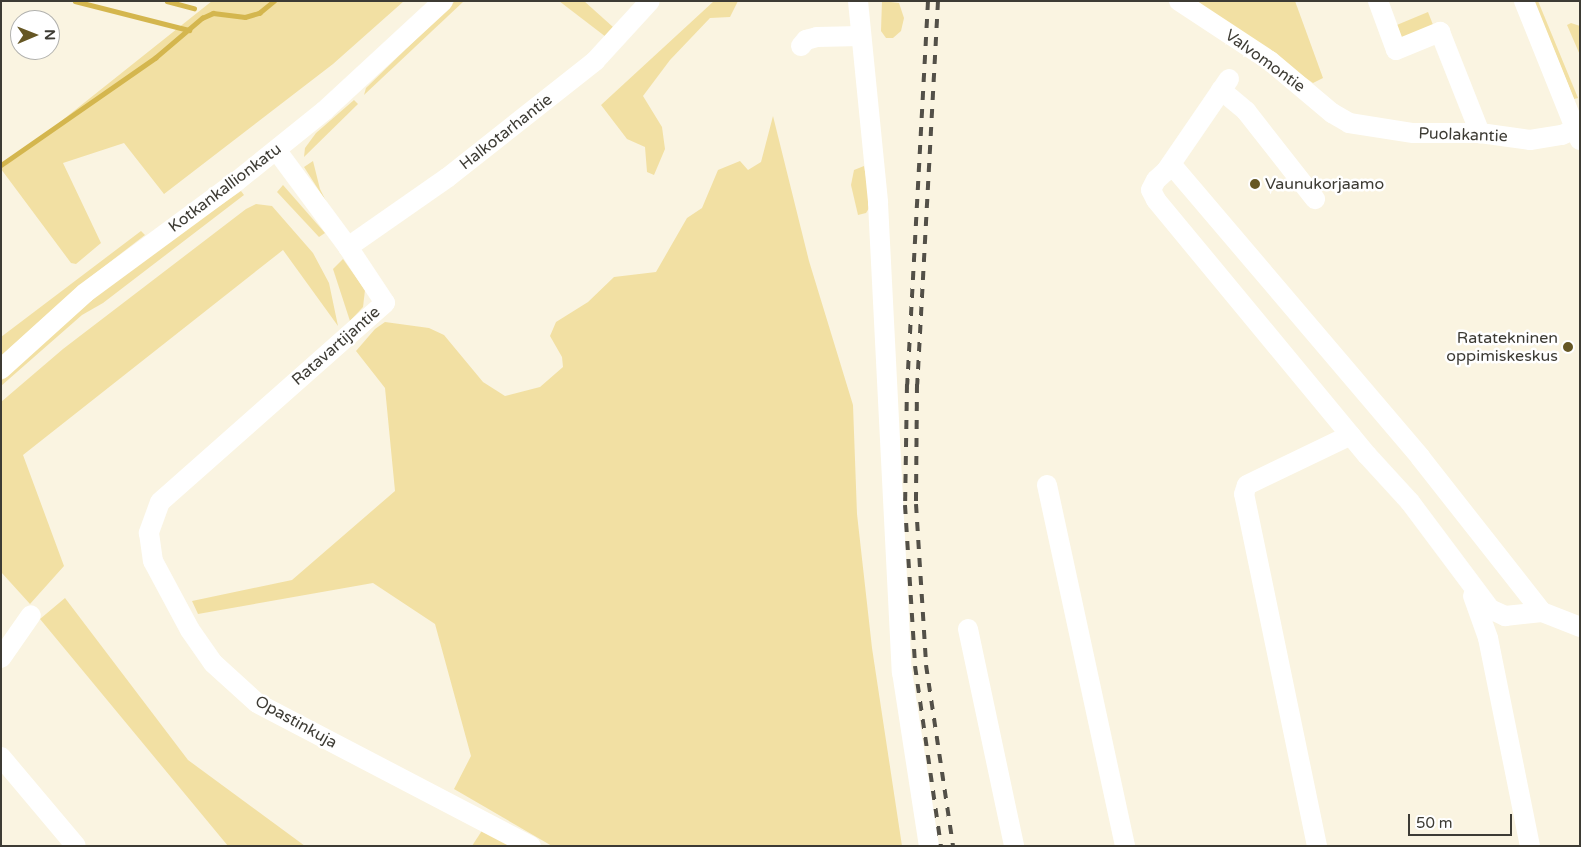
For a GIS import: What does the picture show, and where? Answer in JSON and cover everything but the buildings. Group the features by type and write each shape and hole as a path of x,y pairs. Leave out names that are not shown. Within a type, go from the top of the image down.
{"street":[{"name":"Kotkankallionkatu","path":"1,369 85,293 277,150 364,77 443,1"},
{"name":"Halkotarhantie","path":"348,247 447,178 595,61 650,1"},
{"path":"858,1 878,203 902,672 929,846"},
{"name":"Valvomontie","path":"1179,1 1270,61 1332,113 1349,123"},
{"path":"1378,1 1396,50 1440,32 1480,133"},
{"path":"1524,1 1578,134"},
{"path":"801,46 806,40 817,37 861,36"},
{"path":"1315,199 1225,84 1171,164 1151,190 1156,200 1351,436 1410,502 1490,609 1505,616 1542,612 1580,627"},
{"name":"Puolakantie","path":"1349,123 1413,133 1480,133 1537,140 1578,134"},
{"name":"Ratavartijantie","path":"153,517 160,502 199,465 385,303 348,247 277,150"},
{"path":"1171,164 1420,457 1542,612"},
{"path":"1318,846 1244,494 1247,485 1351,436"},
{"path":"1047,485 1125,846"},
{"name":"Opastinkuja","path":"153,517 149,533 153,561 190,630 232,683 282,718 438,795 531,846"},
{"path":"1468,580 1492,656 1530,846"},
{"path":"1,658 31,615"},
{"path":"1492,656 1505,616"},
{"path":"968,629 1014,846"},
{"path":"1,757 76,846"}],"shaded area":[{"path":"212,1 404,1 333,64 164,194 124,143 63,163 101,243 76,264 71,263 1,169"},
{"path":"455,1 464,1 364,95 366,88"},
{"path":"559,1 584,1 613,27 606,37"},
{"path":"714,1 738,1 730,17 710,18 670,60 643,96 662,127 665,149 654,175 647,172 645,147 627,139 601,105"},
{"path":"882,1 899,3 904,18 901,31 893,38 886,38 881,31"},
{"path":"1194,1 1295,1 1323,78 1313,83"},
{"path":"1534,1 1538,1 1578,98 1574,99"},
{"path":"1428,12 1435,30 1399,45 1392,27"},
{"path":"1571,23 1580,26 1580,55 1567,25"},
{"path":"354,100 358,104 304,157 305,148 316,133"},
{"path":"773,116 809,261 853,405 857,514 872,648 902,846 552,846 454,789 471,756 435,624 373,583 198,614 192,601 292,580 395,491 385,388 356,351 375,329 385,322 429,328 444,335 483,382 505,396 540,387 563,367 562,357 550,336 556,322 588,302 614,277 656,272 687,218 702,208 718,170 740,161 748,170 761,162"},
{"path":"313,161 320,189 327,203 304,167"},
{"path":"864,166 871,205 866,213 858,215 851,185 854,170"},
{"path":"283,185 325,233 319,237 277,192"},
{"path":"241,191 244,195 103,303 82,315 1,386 1,381 72,314 154,251"},
{"path":"256,204 272,206 313,253 329,283 338,326 283,250 23,455 64,566 30,604 1,572 1,402 63,349 246,209"},
{"path":"141,231 145,235 84,282 1,356 1,337"},
{"path":"343,259 365,290 363,307 350,321 333,269"},
{"path":"65,598 188,760 305,846 228,846 40,619"},
{"path":"483,829 512,846 472,846"}],"waterway":[{"path":"75,1 189,30"},
{"path":"167,1 194,8"},
{"path":"1,165 155,58 202,18 213,13 245,17 259,13 274,1"}],"railway":[{"path":"928,1 907,384 905,505 915,666 941,846"},
{"path":"938,1 917,384 916,504 926,665 953,846"}],"place":[{"name":"Vaunukorjaamo","path":"1255,184"},
{"name":"Ratatekninen oppimiskeskus","path":"1568,347"}]}
